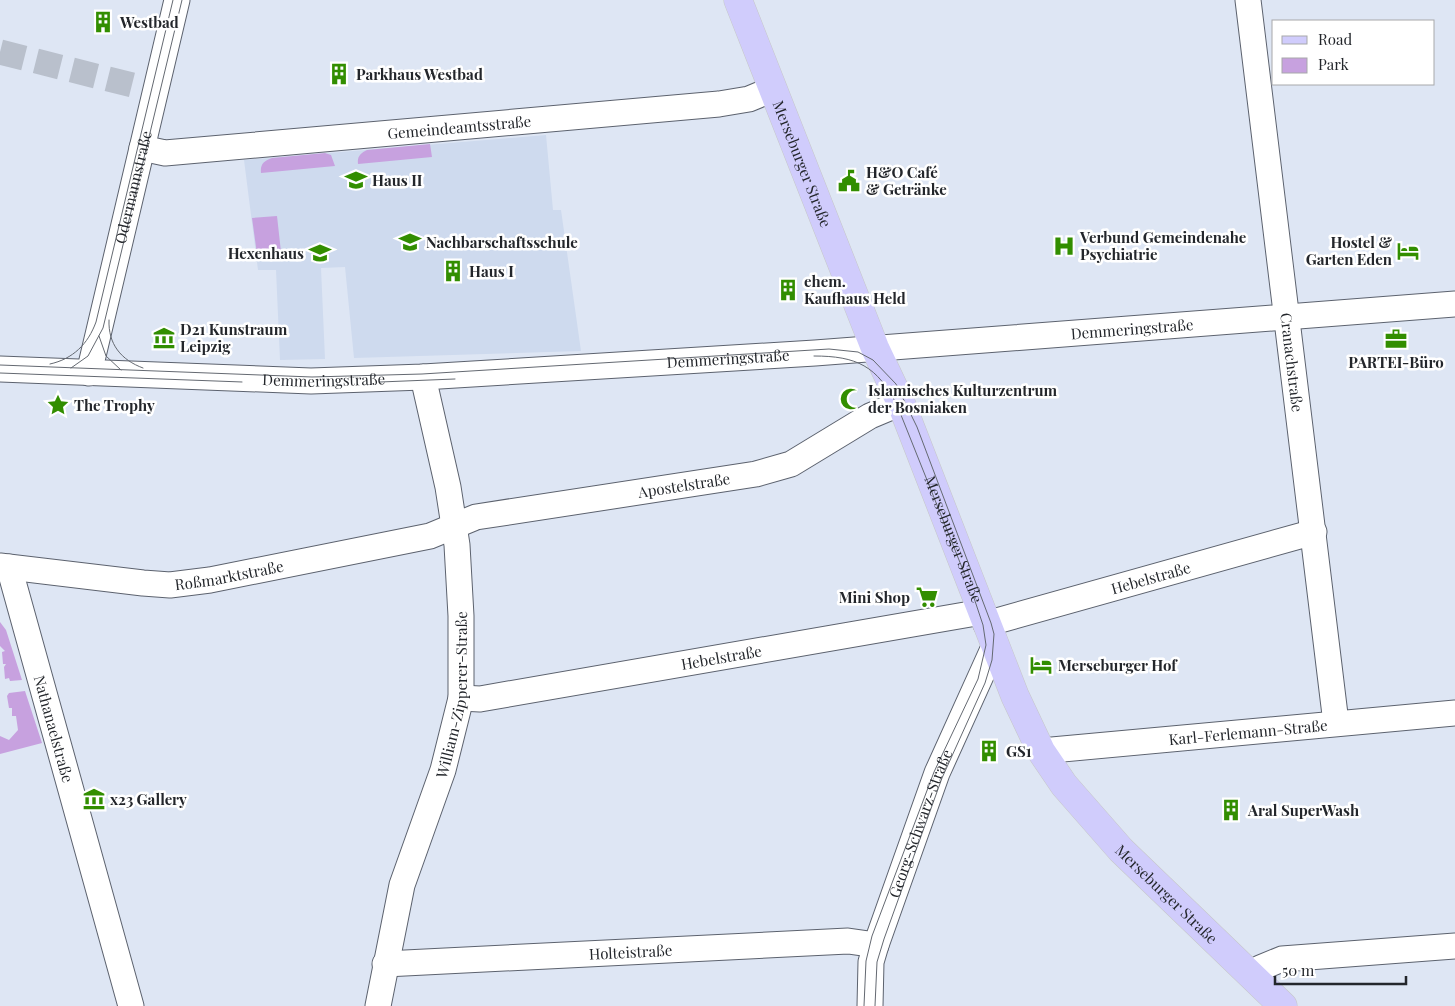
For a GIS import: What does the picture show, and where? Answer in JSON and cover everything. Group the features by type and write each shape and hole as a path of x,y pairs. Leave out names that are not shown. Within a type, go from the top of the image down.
{"main road":[{"name":"Merseburger Straße","path":"738,0 875,348 901,403 988,627 1031,732 1041,751 1064,785 1121,850 1283,1006"},
{"path":"748,27 757,0"}],"street":[{"name":"Odermannstraße","path":"90,373 178,0"},
{"name":"Cranachstraße","path":"1248,0 1336,724"},
{"name":"Gemeindeamtsstraße","path":"142,148 164,152 650,110 742,100 773,89"},
{"name":"Demmeringstraße","path":"0,369 312,381 422,378 875,348 1455,304"},
{"name":"William-Zipperer-Straße","path":"378,1006 402,885 443,770 461,698 461,616 454,525 448,487 422,378"},
{"name":"Apostelstraße","path":"454,525 476,517 756,474 791,464 870,416 901,403"},
{"name":"Roßmarktstraße","path":"5,567 170,585 210,580 430,536 454,525"},
{"name":"Hebelstraße","path":"461,698 490,697 988,627 1314,532"},
{"name":"Nathanaelstraße","path":"5,567 132,1006"},
{"name":"Georg-Schwarz-Straße","path":"870,1006 871,962 876,945 988,627"},
{"name":"Karl-Ferlemann-Straße","path":"1041,751 1455,713"},
{"name":"Holteistraße","path":"385,964 848,941 876,945"},
{"path":"1252,977 1260,968 1282,959 1455,946"}],"shaded area":[{"name":"Nachbarschaftsschule","path":"546,135 553,210 561,210 581,351 354,358 345,267 321,268 325,359 280,360 276,270 258,270 244,160"}],"green space":[{"path":"430,144 432,157 358,164 360,155 367,150"},
{"path":"325,153 331,155 335,166 261,173 263,163 272,158"},
{"path":"277,216 281,252 257,254 252,218"},
{"path":"0,622 6,630 22,680 10,681 9,678 5,679 4,667 6,664 3,664 2,652 5,651 0,646"},
{"path":"25,691 42,743 0,754 0,736 9,740 18,730 16,716 12,716 12,708 9,708 7,696 9,693"}],"tunnel":[{"path":"0,52 156,91"}],"tram line":[{"path":"50,364 66,358 79,349 89,337 96,322 173,0"},
{"path":"71,368 88,356 103,328 182,0"},
{"path":"109,320 111,337 117,350 122,356 143,368"},
{"path":"99,336 106,356 121,370"},
{"path":"0,365 312,377 422,374 829,349 858,352 873,360 896,384 917,427 994,634 992,660 985,683 942,778 884,939 877,962 875,1006"},
{"path":"814,356 854,361 873,372 882,381 897,405 965,575"},
{"path":"0,373 242,382"},
{"path":"380,382 455,379"},
{"path":"864,1006 866,961 872,936 934,772 978,679 986,645 983,625 974,598"}],"place":[{"name":"Westbad","path":"103,22"},
{"name":"Parkhaus Westbad","path":"339,74"},
{"name":"Haus II","path":"356,180"},
{"name":"H&O Café & Getränke","path":"849,181"},
{"name":"Nachbarschaftsschule","path":"410,242"},
{"name":"Verbund Gemeindenahe Psychiatrie","path":"1064,246"},
{"name":"Hostel & Garten Eden","path":"1408,251"},
{"name":"Hexenhaus","path":"320,253"},
{"name":"Haus I","path":"453,271"},
{"name":"ehem. Kaufhaus Held","path":"788,290"},
{"name":"D21 Kunstraum Leipzig","path":"164,338"},
{"name":"PARTEI-Büro","path":"1396,339"},
{"name":"Islamisches Kulturzentrum der Bosniaken","path":"851,399"},
{"name":"The Trophy","path":"58,405"},
{"name":"Mini Shop","path":"927,597"},
{"name":"Merseburger Hof","path":"1041,665"},
{"name":"GS1","path":"989,751"},
{"name":"x23 Gallery","path":"94,799"},
{"name":"Aral SuperWash","path":"1231,810"}]}
